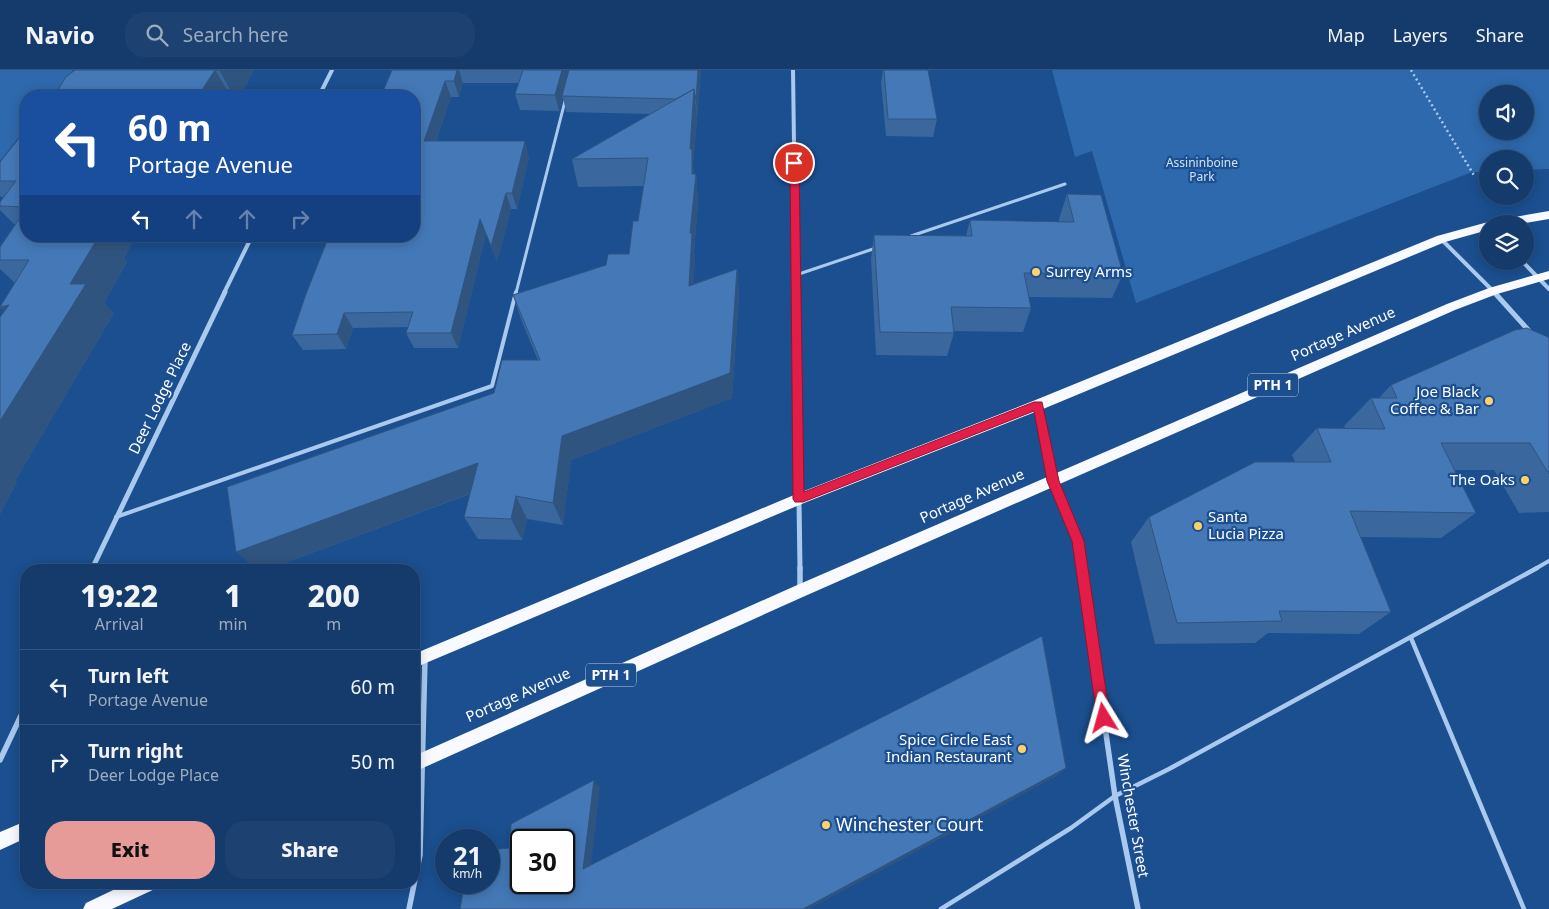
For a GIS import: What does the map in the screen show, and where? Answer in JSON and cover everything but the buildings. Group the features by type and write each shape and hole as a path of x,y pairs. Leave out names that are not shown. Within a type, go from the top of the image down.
{"highway":[{"path":"1534,217 1549,214"},
{"path":"420,659 799,499 1038,405 1441,240 1479,230"},
{"name":"Portage Avenue","path":"420,761 800,591 1442,311 1493,291 1544,276"},
{"path":"0,841 20,832"},
{"path":"92,909 136,889"}],"street":[{"path":"322,90 332,70"},
{"path":"793,70 800,591"},
{"path":"1441,240 1493,291 1534,336"},
{"name":"Deer Lodge Place","path":"94,564 249,242"},
{"path":"1544,276 1549,289"},
{"name":"Winchester Street","path":"1038,405 1053,481 1078,541 1115,796 1138,909"},
{"path":"0,760 20,718"},
{"path":"409,909 413,889"}],"lane":[{"path":"116,517 492,386 566,99"},
{"path":"907,237 1065,184"},
{"path":"796,275 879,247"},
{"path":"941,909 1070,828 1115,796 1411,638 1549,561"},
{"path":"1411,638 1524,909"}],"path":[{"path":"1411,70 1475,177"}],"green space":[{"path":"0,70 73,70 57,90 20,90 20,136 0,161"},
{"name":"Assininboine Park","path":"1052,70 1549,70 1549,169 1534,170 1534,150 1479,150 1479,172 1472,172 1136,303 1092,151 1075,157"}],"place":[{"name":"Surrey Arms","path":"1036,272"},
{"name":"Joe Black Coffee & Bar","path":"1489,401"},
{"name":"The Oaks","path":"1525,480"},
{"name":"Santa Lucia Pizza","path":"1198,526"},
{"name":"Spice Circle East Indian Restaurant","path":"1022,749"},
{"name":"Winchester Court","path":"826,825"}],"route":[{"path":"794,163 799,499 1038,405 1053,481 1078,541 1104,718"}]}
